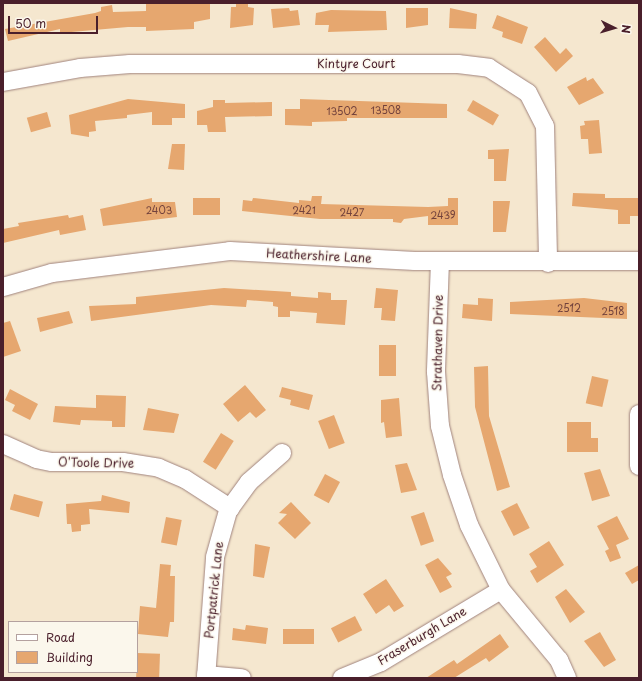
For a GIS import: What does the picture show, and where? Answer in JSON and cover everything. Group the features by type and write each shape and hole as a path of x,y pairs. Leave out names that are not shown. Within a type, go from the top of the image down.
{"street":[{"name":"Kintyre Court","path":"3,82 80,68 130,64 458,64 489,68 528,93 545,126 548,263"},
{"name":"Heathershire Lane","path":"3,287 52,273 230,251 440,261 548,263 639,262"},
{"name":"Strathaven Drive","path":"440,261 436,372 440,426 466,518 501,590 559,660 567,678"},
{"path":"639,414 639,466"},
{"name":"O'Toole Drive","path":"3,444 36,459 52,462 123,462 159,468 185,479 230,508"},
{"name":"Portpatrick Lane","path":"206,676 215,557 230,508 253,478 282,453"},
{"name":"Fraserburgh Lane","path":"342,678 381,662 501,590"},
{"path":"206,676 242,678"}],"building":[{"path":"210,3 210,19 194,22 194,29 146,31 146,27 128,27 60,33 60,29 8,41 5,29 95,13 101,11 101,7 112,5 113,12 146,11 146,4"},
{"path":"236,3 248,3 248,7 254,8 253,25 230,28 231,7 236,7"},
{"path":"289,8 290,11 298,10 300,25 273,28 271,9"},
{"path":"406,8 428,8 428,25 406,28"},
{"path":"450,8 477,14 476,29 449,28"},
{"path":"331,10 386,11 387,30 328,32 329,25 315,25 316,13"},
{"path":"497,15 528,27 522,44 502,37 503,32 492,28"},
{"path":"545,37 560,54 566,48 573,56 556,72 534,47"},
{"path":"586,77 587,81 593,78 604,93 579,105 567,87"},
{"path":"128,99 185,104 185,118 172,118 172,125 152,125 152,112 127,115 127,118 95,121 96,131 89,132 89,137 71,134 69,115"},
{"path":"300,99 447,104 447,118 347,118 347,121 312,122 312,126 285,125 285,109 300,109"},
{"path":"213,100 225,100 225,103 272,102 272,116 225,117 226,132 208,132 207,125 197,125 197,111 213,107"},
{"path":"473,100 499,115 493,125 467,110"},
{"path":"47,112 51,126 31,132 27,118"},
{"path":"599,120 602,153 589,154 588,139 581,139 580,126 585,125 584,121"},
{"path":"172,144 185,144 184,170 168,169"},
{"path":"509,149 506,181 494,181 494,159 488,159 488,150"},
{"path":"573,193 605,194 605,198 639,198 639,216 630,216 630,224 618,224 618,210 572,206"},
{"path":"312,196 322,196 321,204 428,207 448,206 448,198 458,198 458,225 428,225 428,216 404,219 401,223 393,222 393,219 320,219 242,211 243,200 252,201 253,198 299,203 299,200 311,201"},
{"path":"152,198 152,202 175,202 177,217 103,226 100,209"},
{"path":"193,198 220,198 220,215 193,215"},
{"path":"493,201 510,201 506,232 493,232"},
{"path":"68,215 69,218 83,215 86,230 60,235 59,230 3,243 3,229 19,226 18,223"},
{"path":"224,288 291,292 291,296 318,298 318,292 331,293 331,300 347,300 345,325 316,323 317,313 290,311 290,317 278,317 278,307 273,306 273,302 247,300 246,307 211,305 91,321 89,306 136,304 136,297"},
{"path":"376,288 398,290 395,321 381,320 382,308 374,308"},
{"path":"478,298 493,299 492,321 462,318 463,304 478,305"},
{"path":"584,298 627,303 627,319 510,314 510,302"},
{"path":"69,311 73,323 40,332 37,318"},
{"path":"10,321 21,351 3,357 3,323"},
{"path":"379,345 396,345 396,376 379,376"},
{"path":"488,366 489,416 510,487 497,491 475,407 474,367"},
{"path":"592,376 609,380 602,407 586,403"},
{"path":"245,385 266,410 256,418 250,412 238,422 223,404"},
{"path":"282,387 313,395 309,410 290,405 291,400 279,397"},
{"path":"10,389 38,404 30,420 12,411 15,405 5,400"},
{"path":"96,395 126,396 125,427 112,427 112,421 81,420 80,425 53,422 55,406 96,408"},
{"path":"399,398 402,436 386,438 384,422 381,423 381,400"},
{"path":"148,408 179,414 174,433 143,430"},
{"path":"334,415 345,443 329,449 318,421"},
{"path":"567,422 591,422 591,438 598,438 598,452 567,452"},
{"path":"221,433 234,441 216,470 203,462"},
{"path":"407,463 417,490 401,493 395,465"},
{"path":"600,469 610,496 592,501 584,473"},
{"path":"325,474 340,482 329,503 314,495"},
{"path":"14,494 43,502 39,517 10,509"},
{"path":"102,495 130,502 129,513 89,509 90,524 81,525 81,531 72,532 71,524 67,524 66,504 101,501"},
{"path":"291,502 311,523 295,539 278,523 287,514 279,513"},
{"path":"517,503 530,528 514,536 501,511"},
{"path":"424,512 434,541 421,546 411,517"},
{"path":"617,516 629,539 616,545 621,558 610,562 605,551 609,549 597,526"},
{"path":"166,517 182,520 177,546 161,543"},
{"path":"549,541 564,565 537,583 530,571 537,567 529,554"},
{"path":"255,544 270,547 264,578 253,576"},
{"path":"438,558 452,574 446,577 452,587 440,593 425,565"},
{"path":"160,564 171,565 170,576 175,576 174,622 170,622 168,637 138,634 140,606 156,608"},
{"path":"639,565 639,580 632,584 625,573"},
{"path":"386,579 404,606 394,612 389,605 376,614 363,594"},
{"path":"566,589 585,612 570,623 555,597"},
{"path":"355,616 362,630 338,643 331,628"},
{"path":"246,625 268,628 266,644 232,640 233,628 245,630"},
{"path":"283,629 314,629 314,644 283,644"},
{"path":"600,632 616,660 604,667 584,641"},
{"path":"500,634 509,647 489,662 486,658 454,678 426,678 454,660 457,664"},
{"path":"138,653 160,654 159,678 136,678 136,673 138,673"}]}
